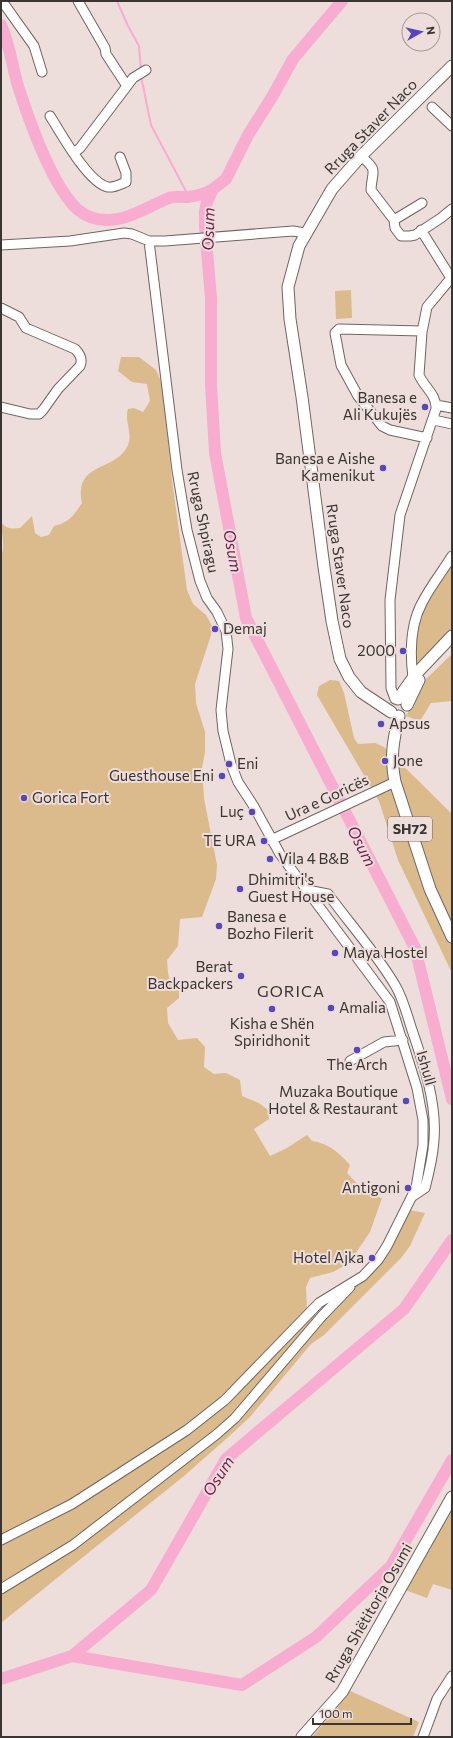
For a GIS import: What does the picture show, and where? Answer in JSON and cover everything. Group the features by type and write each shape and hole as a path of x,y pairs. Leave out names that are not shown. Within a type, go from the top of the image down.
{"main road":[{"name":"Rruga Staver Naco","path":"397,706 367,696 349,677 340,659 332,621 300,382 290,319 288,287 299,246 305,233 332,189 361,156 452,66"},
{"name":"SH72","path":"452,636 413,678 397,706 392,753 395,782 430,889 452,937"},
{"name":"SH72","path":"397,706 452,642"},
{"name":"Rruga Shëtitorja Osumi","path":"302,1737 342,1692 452,1497"}],"street":[{"path":"2,1 34,46 42,72"},
{"path":"78,1 105,48 106,54 127,86"},
{"path":"74,153 80,148 127,86 137,75 146,70"},
{"path":"432,106 452,126"},
{"path":"50,116 89,174 101,183 109,187 126,182 126,173 120,157"},
{"path":"361,156 373,167 374,170 371,190 394,220 395,228 401,236 410,236 452,209"},
{"path":"394,220 422,203"},
{"path":"397,706 391,688 391,582 400,515 434,420 436,405 433,396 421,381 419,374 422,331 427,307 452,278 421,230"},
{"path":"1,245 70,241 124,233 132,234 149,241 165,241 293,231 305,233"},
{"name":"Rruga Shpiragu","path":"149,241 177,470 187,530 200,581 207,598 225,626 227,638 228,649 221,700 221,721 223,731 231,764 238,782 253,805 271,840"},
{"path":"1,308 20,317 26,328 75,349 81,357 82,362 58,388 39,414 30,414 1,407"},
{"path":"422,331 339,329 335,333 341,365 358,396 382,426 390,430 427,438"},
{"path":"436,405 452,408"},
{"path":"434,420 452,424"},
{"path":"413,678 411,656 417,615 426,596 452,556"},
{"name":"Ura e Goricës","path":"271,840 395,782"},
{"name":"Ishull","path":"1,1540 63,1509 91,1493 199,1421 225,1400 319,1303 328,1296 363,1276 378,1260 400,1222 418,1182 421,1162 423,1120 417,1088 403,1040 388,998 271,840"},
{"path":"307,890 328,894 388,974 396,986 405,1008 421,1055 430,1090 434,1114 434,1140 425,1188 412,1196"},
{"path":"350,1061 384,1042 403,1040"},
{"path":"1,1589 73,1545 218,1434 235,1418 322,1316 353,1283"},
{"path":"423,1737 437,1700 452,1676"}],"shaded area":[{"path":"351,290 352,318 336,319 335,291"},
{"path":"121,357 139,357 156,370 162,384 172,480 187,590 193,604 206,615 212,626 211,635 195,684 196,703 205,732 205,752 202,768 204,798 217,865 216,879 202,917 180,919 178,946 167,960 170,983 179,988 179,998 167,1008 168,1023 178,1040 197,1038 205,1047 204,1067 214,1074 226,1073 240,1080 242,1096 259,1103 268,1110 269,1119 254,1129 270,1156 287,1148 307,1135 312,1141 329,1146 342,1156 350,1165 347,1173 367,1194 382,1198 370,1232 349,1263 333,1272 310,1278 306,1287 307,1310 322,1319 379,1261 409,1210 425,1213 410,1246 401,1258 324,1335 311,1344 249,1418 184,1476 1,1623 1,557 3,543 1,522 9,528 20,528 32,516 35,533 41,537 49,535 54,526 64,523 71,518 82,503 81,490 84,480 90,473 115,460 122,454 128,445 130,436 127,418 128,409 134,408 143,412 150,401 147,384 132,382 118,371"},
{"path":"452,564 452,633 415,671 415,643 420,615 430,595"},
{"path":"452,654 452,701 431,703 420,721 406,716 425,680"},
{"path":"330,680 339,681 344,693 354,738 358,744 375,743 384,747 452,814 452,973 398,860 379,801 317,695 319,686"},
{"path":"452,1509 452,1590 433,1584 427,1598 405,1590"},
{"path":"348,1690 419,1722 413,1737 312,1737 338,1707"}],"waterway":[{"path":"117,1 139,46 141,70"},
{"name":"Osum","path":"342,1 293,59 272,97 248,135 226,179 213,189 207,202 205,211 205,227 211,298 211,384 215,453 246,618 415,948 452,1099"},
{"path":"1,25 9,48 18,86 42,151 59,184 77,209 87,216 103,220 123,218 169,198 198,195 213,189"},
{"path":"141,76 151,125 189,197"},
{"name":"Osum","path":"1,1679 72,1656 151,1590 226,1459 404,1309 452,1240"},
{"path":"72,1656 242,1685 316,1637 391,1566 452,1460"}],"place":[{"name":"Banesa e Ali Kukujës","path":"425,407"},
{"name":"Banesa e Aishe Kamenikut","path":"383,468"},
{"name":"Demaj","path":"215,629"},
{"name":"2000","path":"403,651"},
{"name":"Apsus","path":"381,724"},
{"name":"Jone","path":"385,761"},
{"name":"Eni","path":"229,764"},
{"name":"Guesthouse Eni","path":"222,776"},
{"name":"Gorica Fort","path":"24,798"},
{"name":"Luç","path":"252,812"},
{"name":"TE URA","path":"264,841"},
{"name":"Vila 4 B&B","path":"270,859"},
{"name":"Dhimitri's Guest House","path":"240,889"},
{"name":"Banesa e Bozho Filerit","path":"219,926"},
{"name":"Maya Hostel","path":"335,953"},
{"name":"Berat Backpackers","path":"241,976"},
{"name":"Amalia","path":"331,1008"},
{"name":"Kisha e Shën Spiridhonit","path":"272,1009"},
{"name":"The Arch","path":"357,1050"},
{"name":"Muzaka Boutique Hotel & Restaurant","path":"406,1101"},
{"name":"Antigoni","path":"408,1188"},
{"name":"Hotel Ajka","path":"372,1258"}],"district":[{"name":"GORICA","path":"291,991"}]}
